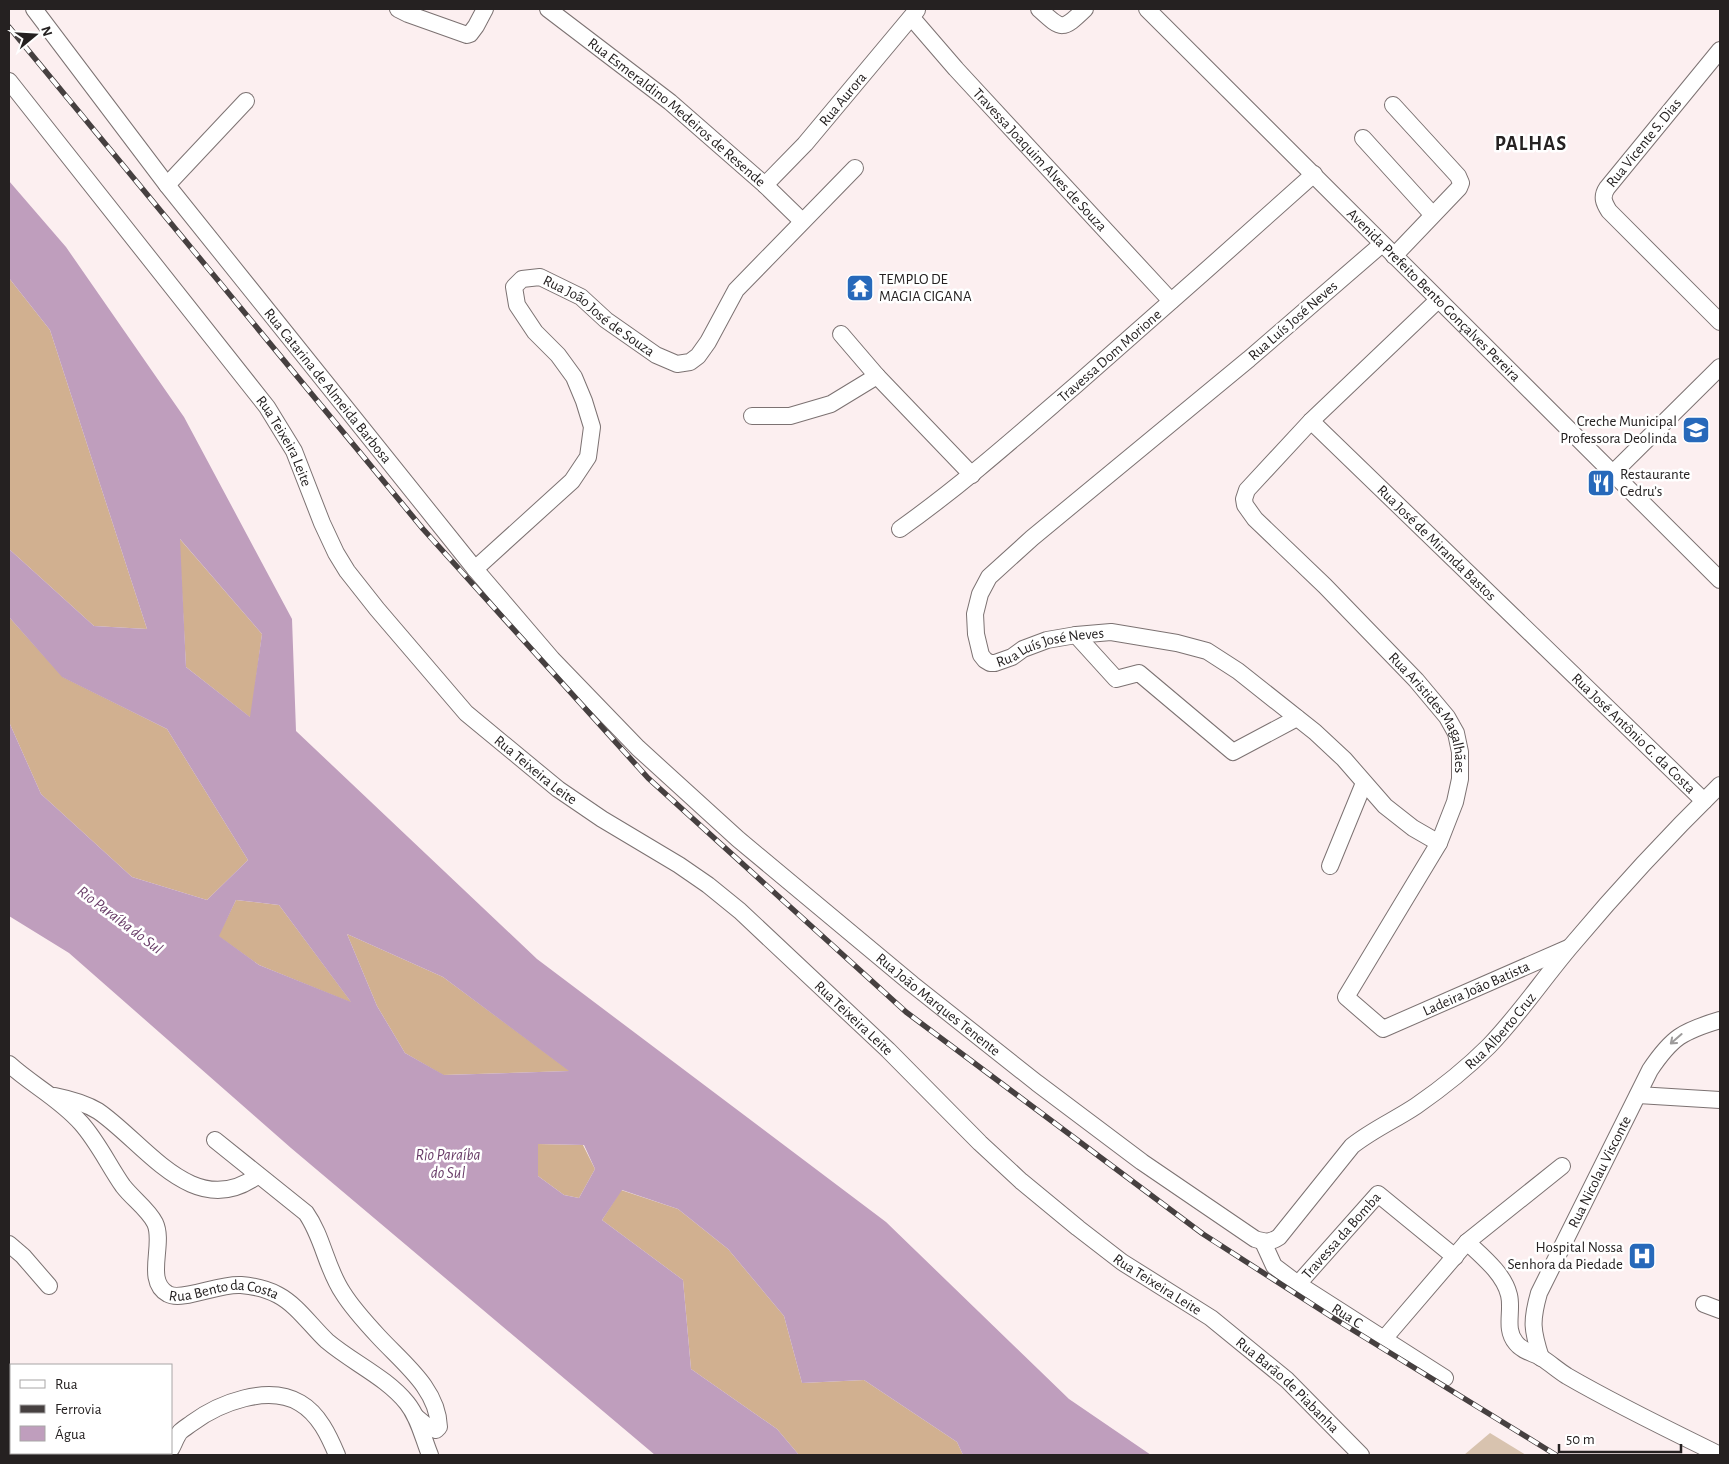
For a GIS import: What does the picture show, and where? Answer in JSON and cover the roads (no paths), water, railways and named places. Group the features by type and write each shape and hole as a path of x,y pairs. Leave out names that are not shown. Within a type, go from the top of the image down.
{"street":[{"name":"Rua Catarina de Almeida Barbosa","path":"34,9 167,185 475,569 552,659 638,748"},
{"path":"398,9 463,35 470,34 485,9"},
{"name":"Rua Esmeraldino Medeiros de Resende","path":"548,9 670,102 802,221"},
{"path":"1039,9 1055,24 1061,26 1071,22 1085,9"},
{"name":"Avenida Prefeito Bento Gonçalves Pereira","path":"1154,11 1382,244 1720,580"},
{"name":"Rua Aurora","path":"765,186 805,144 914,13"},
{"name":"Travessa Joaquim Alves de Souza","path":"914,13 963,76 1172,301"},
{"name":"Rua Vicente S. Dias","path":"1720,50 1603,193 1603,199 1609,212 1720,322"},
{"name":"Rua Teixeira Leite","path":"9,80 267,407 294,452 322,523 347,571 466,713 558,789 602,819 679,865 727,901 888,1050 980,1143 1021,1181 1122,1262 1211,1318"},
{"path":"167,185 246,101"},
{"path":"1393,105 1460,179 1459,188 1432,214 1394,256"},
{"path":"1363,138 1432,214"},
{"name":"Rua João José de Souza","path":"475,569 572,481 588,457 592,428 584,401 558,355 535,332 517,305 514,287 522,279 540,277 581,297 606,320 656,355 677,364 690,362 698,356 708,342 736,290 855,168"},
{"name":"Travessa Dom Morione","path":"900,529 972,475 1172,301 1314,174"},
{"name":"Rua Luís José Neves","path":"1382,244 1249,359 1040,532 989,577 980,594 975,614 978,645 985,660 990,663 1012,657 1023,649 1047,640 1111,632 1177,643 1207,651 1238,671 1315,732 1344,759 1385,806 1413,828 1439,843"},
{"path":"1311,421 1438,300"},
{"path":"841,334 877,376 972,475"},
{"path":"1613,473 1719,370"},
{"path":"752,416 790,416 831,404 877,376"},
{"name":"Rua Aristides Magalhães","path":"1311,421 1247,490 1244,498 1245,505 1255,520 1324,586 1416,680 1447,717 1456,733 1460,752 1461,768 1455,802 1439,843 1346,997 1383,1029"},
{"name":"Rua José de Miranda Bastos","path":"1311,421 1563,665"},
{"path":"1076,635 1116,679 1139,673 1233,752 1297,718"},
{"name":"Rua José Antônio G. da Costa","path":"1563,665 1704,801"},
{"name":"Rua João Marques Tenente","path":"638,748 738,839 912,984 1037,1083 1142,1162 1259,1240"},
{"path":"1330,866 1364,783"},
{"name":"Rua Alberto Cruz","path":"1259,1240 1273,1241 1284,1232 1352,1146 1366,1135 1388,1124 1416,1106 1456,1077 1489,1046 1528,1002 1570,947 1641,866 1720,785"},
{"name":"Ladeira João Batista","path":"1383,1029 1570,947"},
{"name":"Rua Nicolau Visconte","path":"1541,1358 1534,1336 1532,1320 1539,1293 1650,1070 1675,1038 1684,1032 1720,1020"},
{"name":"Rua Bento da Costa","path":"9,1064 32,1084 50,1095 82,1124 124,1188 155,1222 159,1238 155,1270 158,1281 168,1294 184,1296 224,1285 240,1285 277,1294 291,1304 309,1324 345,1355 388,1384 405,1401 415,1416 430,1455"},
{"name":"Rua Bento da Costa","path":"50,1095 84,1104 98,1111 161,1165 193,1186 220,1190 242,1184 258,1176"},
{"path":"1638,1095 1720,1100"},
{"name":"Rua Bento da Costa","path":"215,1140 306,1213 318,1232 328,1263 341,1290 364,1320 423,1385 435,1405 439,1427 436,1430 431,1429 415,1416"},
{"path":"1383,1340 1467,1242 1562,1166"},
{"name":"Travessa da Bomba","path":"1298,1284 1378,1194 1454,1257"},
{"name":"Rua C","path":"1259,1240 1274,1266 1298,1284 1445,1378"},
{"path":"1467,1242 1497,1273 1505,1286 1510,1302 1509,1324 1513,1339 1522,1349 1541,1358 1591,1389 1720,1455"},
{"path":"9,1244 24,1256 49,1286"},
{"path":"1704,1304 1720,1310"},
{"name":"Rua Barão de Piabanha","path":"1211,1318 1287,1380 1362,1455"},
{"path":"172,1448 180,1432 206,1413 239,1400 262,1396 282,1396 300,1403 316,1416 337,1455"}],"water":[{"name":"Rio Paraíba do Sul","path":"9,181 66,247 184,417 292,619 296,731 537,959 886,1222 1069,1399 1151,1455 963,1455 957,1442 864,1380 802,1383 784,1316 728,1249 678,1209 622,1190 602,1220 683,1280 691,1369 777,1429 799,1455 655,1455 291,1148 69,953 9,916 9,722 41,794 132,877 207,900 248,860 167,729 62,677 9,617 9,549 94,626 147,629 50,330 9,278","holes":["180,539 262,634 250,717 186,667","236,900 279,905 351,1002 259,965 219,936","347,934 443,977 569,1071 444,1075 405,1053 377,1006","538,1144 584,1145 595,1169 579,1198 564,1195 538,1176"]}],"railway":[{"path":"9,27 423,529 648,778 906,1012 1203,1234 1335,1319 1556,1455"}],"place":[{"name":"TEMPLO DE MAGIA CIGANA","path":"860,288"},
{"name":"Creche Municipal Professora Deolinda","path":"1696,430"},
{"name":"Restaurante Cedru’s","path":"1601,483"},
{"name":"Hospital Nossa Senhora da Piedade","path":"1642,1256"}],"district":[{"name":"PALHAS","path":"1531,144"}]}
